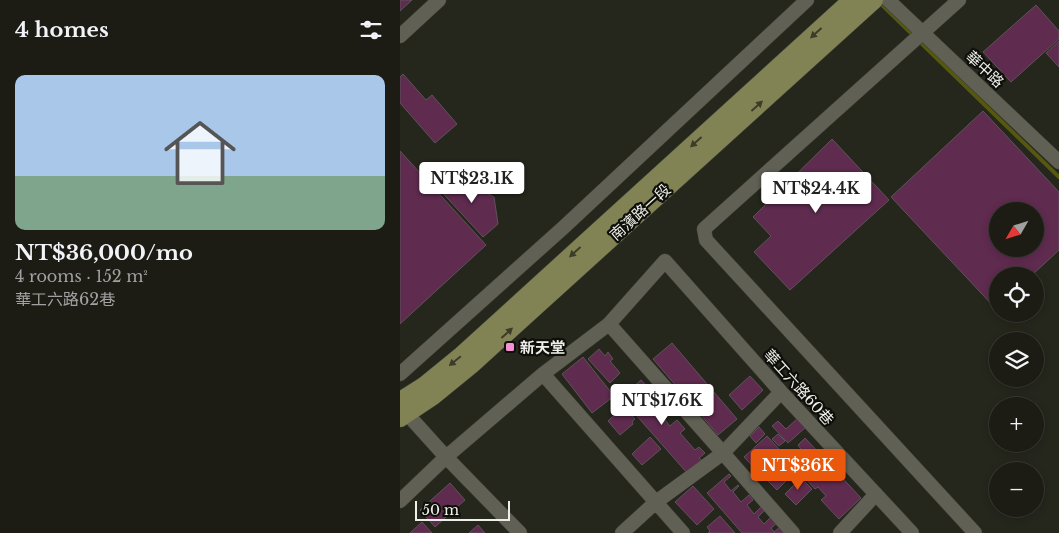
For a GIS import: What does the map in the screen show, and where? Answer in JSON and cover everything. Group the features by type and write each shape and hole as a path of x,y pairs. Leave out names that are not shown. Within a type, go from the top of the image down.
{"main road":[{"name":"南濱路一段","path":"402,410 424,386 462,355 852,0"},
{"name":"南濱路一段","path":"402,410 433,396 471,365 874,0"}],"street":[{"path":"400,36 439,0"},
{"path":"400,374 564,227 807,0"},
{"name":"華中路","path":"888,0 1059,162"},
{"path":"958,0 704,229 706,240 975,533"},
{"name":"華工六路60巷","path":"609,324 665,261 781,392 912,533"},
{"path":"400,501 446,457 543,374 609,324 793,533"},
{"path":"543,374 683,533"},
{"path":"622,533 656,502 724,453 781,392"},
{"path":"402,410 520,533"},
{"path":"840,533 876,494"}],"building":[{"path":"400,0 412,0 400,11"},
{"path":"1036,5 1059,31 1059,39 1011,82 983,52"},
{"path":"1059,41 1059,67 1046,53"},
{"path":"403,74 426,100 432,95 457,124 435,143 400,103 400,77"},
{"path":"983,111 1059,192 1059,250 1041,267 989,267 989,302 891,197"},
{"path":"832,139 889,200 790,290 754,252 771,236 753,217"},
{"path":"400,151 486,245 400,324"},
{"path":"451,175 494,197 498,224 483,237 438,188"},
{"path":"672,343 737,419 718,435 653,359"},
{"path":"599,349 605,356 608,352 613,359 610,361 620,373 610,383 588,359"},
{"path":"583,357 614,396 592,413 562,374"},
{"path":"750,376 763,390 742,410 729,395"},
{"path":"641,380 671,413 664,419 670,426 677,420 685,429 680,433 695,450 699,447 705,453 699,458 702,461 688,474 621,398"},
{"path":"624,406 635,419 632,422 633,424 620,435 608,421"},
{"path":"798,418 806,427 788,443 772,426 778,421 786,429"},
{"path":"759,427 765,434 756,443 750,436"},
{"path":"778,434 785,441 779,446 772,439"},
{"path":"767,436 781,451 758,472 744,457"},
{"path":"650,437 661,449 642,465 632,454"},
{"path":"805,438 861,498 839,519 821,500 826,496 818,487 815,489 791,463 803,452 798,445"},
{"path":"783,459 796,471 777,490 764,477"},
{"path":"729,474 731,476 724,482 731,491 739,486 733,492 741,502 749,495 753,500 747,505 754,514 761,507 764,511 758,517 764,524 770,518 776,524 771,528 774,532 780,527 786,533 742,533 707,493"},
{"path":"801,478 812,489 796,505 785,494"},
{"path":"450,483 465,500 435,527 420,510"},
{"path":"693,486 714,509 697,525 675,502"},
{"path":"720,516 735,533 708,533 710,531 707,527"},
{"path":"422,522 432,533 410,533"},
{"path":"478,525 485,533 469,533"}],"waterway":[{"path":"878,1 914,36"},
{"path":"919,41 1059,177"}],"place":[{"name":"新天堂","path":"510,347"}]}
